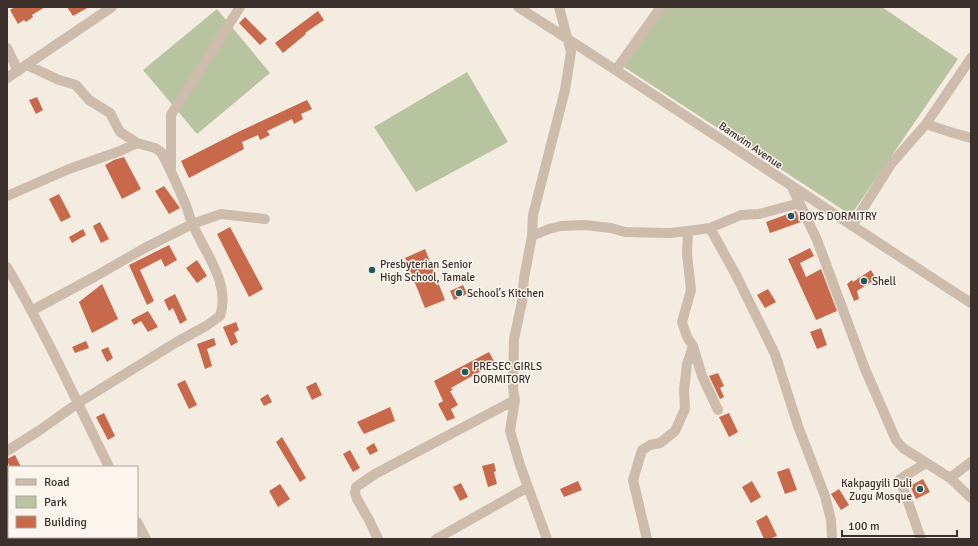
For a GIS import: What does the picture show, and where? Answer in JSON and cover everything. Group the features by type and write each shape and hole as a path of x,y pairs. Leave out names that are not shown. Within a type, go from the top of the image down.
{"street":[{"path":"7,78 112,7"},
{"path":"171,172 171,116 240,7"},
{"name":"Bamvim Avenue","path":"518,7 971,303"},
{"path":"547,539 514,447 510,431 515,400 513,388 514,339 522,302 524,278 532,236 533,215 568,80 571,52 559,7"},
{"path":"616,70 661,7"},
{"path":"7,48 22,68 76,85 89,100 110,113 120,132 137,142 158,150 164,157 192,224 217,274 223,297 220,316 206,326 175,343 78,403 7,451"},
{"path":"852,226 891,164 926,124 971,58"},
{"path":"926,124 971,138"},
{"path":"7,196 69,169 120,151 137,142"},
{"path":"792,187 817,240 865,368 896,440 903,448 950,478 971,498"},
{"path":"532,236 555,228 585,225 611,228 625,232 670,233 688,231 710,228 741,215 759,214 800,202"},
{"path":"31,311 143,249 192,224 221,214 265,218"},
{"path":"710,228 736,275 775,354 798,426 825,496 831,520 832,539"},
{"path":"688,231 687,254 690,290 682,322 687,337 693,346 702,376 718,410"},
{"path":"7,267 61,368 109,466"},
{"path":"647,539 633,480 642,450 650,445 660,443 675,431 685,409 684,390 687,364 693,346"},
{"path":"378,539 357,499 355,493 356,487 375,474 515,400"},
{"path":"950,478 971,462"},
{"path":"921,539 900,480 926,463"},
{"path":"436,539 528,487"},
{"path":"138,524 146,539"}],"green space":[{"path":"666,7 882,7 958,59 851,215 624,67"},
{"path":"217,9 270,73 197,134 143,70"},
{"path":"467,72 508,142 416,192 374,127"}],"building":[{"path":"15,7 45,7 32,15 33,17 26,22 24,20 18,24 10,10"},
{"path":"67,7 89,7 73,16"},
{"path":"318,11 324,20 305,33 306,34 283,53 275,43"},
{"path":"245,17 267,39 260,45 239,23"},
{"path":"37,97 43,110 36,114 29,100"},
{"path":"307,100 312,109 301,114 303,119 294,124 292,119 267,131 270,135 260,140 258,135 242,142 244,149 189,178 181,161 238,132"},
{"path":"124,157 141,189 122,199 105,165"},
{"path":"164,186 180,208 169,214 155,191"},
{"path":"59,194 71,217 61,222 49,199"},
{"name":"BOYS DORMITRY","path":"796,211 801,222 770,233 766,222"},
{"path":"100,222 109,239 101,243 93,226"},
{"path":"230,227 263,289 249,297 217,234"},
{"path":"83,229 86,235 72,243 69,237"},
{"path":"169,245 177,260 165,267 161,259 140,270 154,301 147,305 129,265"},
{"path":"810,248 814,256 800,263 806,277 821,269 837,311 816,320 788,259"},
{"path":"425,249 445,300 425,308 405,258"},
{"path":"197,260 207,276 197,283 186,268"},
{"path":"871,270 876,279 857,291 859,299 854,301 847,284 852,280 853,282"},
{"path":"102,284 118,319 92,333 79,302"},
{"name":"School's Kitchen","path":"463,285 467,294 454,300 450,291"},
{"path":"768,289 776,302 765,308 757,295"},
{"path":"175,294 187,320 180,324 173,308 169,311 164,300"},
{"path":"148,311 158,327 148,332 141,321 134,325 131,320"},
{"path":"236,322 239,330 234,333 238,342 231,346 223,327"},
{"path":"821,328 827,345 817,349 810,332"},
{"path":"214,338 216,345 207,349 212,366 205,369 197,344"},
{"path":"86,341 89,348 75,353 72,347"},
{"path":"108,347 113,358 107,362 101,350"},
{"name":"PRESEC GIRLS DORMITORY","path":"489,352 495,363 451,388 453,390 450,391 458,405 451,409 455,418 447,421 438,404 443,401 434,381"},
{"path":"718,373 724,386 720,388 724,397 720,399 709,376"},
{"path":"185,380 197,405 189,409 177,384"},
{"path":"316,382 322,395 312,400 306,387"},
{"path":"268,394 272,402 264,406 260,399"},
{"path":"390,407 395,421 364,434 357,422"},
{"path":"104,413 115,436 108,440 96,417"},
{"path":"729,413 738,432 729,437 719,417"},
{"path":"282,437 306,478 300,482 276,442"},
{"path":"374,443 378,451 370,455 366,448"},
{"path":"350,450 360,468 353,472 343,454"},
{"path":"15,455 20,466 10,466 7,459"},
{"path":"494,463 496,471 494,472 497,484 488,487 482,466"},
{"path":"789,468 797,490 785,494 777,472"},
{"name":"Kakpagyili Duli Zugu Mosque","path":"923,479 930,492 916,499 910,486"},
{"path":"578,481 582,490 564,497 560,489"},
{"path":"752,481 761,497 751,503 742,487"},
{"path":"461,483 468,497 460,501 453,487"},
{"path":"280,484 290,499 278,507 269,491"},
{"path":"839,489 849,505 841,510 831,494"},
{"path":"767,515 777,536 764,539 756,521"}],"place":[{"name":"BOYS DORMITRY","path":"791,216"},
{"name":"Presbyterian Senior High School, Tamale","path":"372,270"},
{"name":"Shell","path":"864,281"},
{"name":"School's Kitchen","path":"459,293"},
{"name":"PRESEC GIRLS DORMITORY","path":"465,372"},
{"name":"Kakpagyili Duli Zugu Mosque","path":"920,489"}]}
